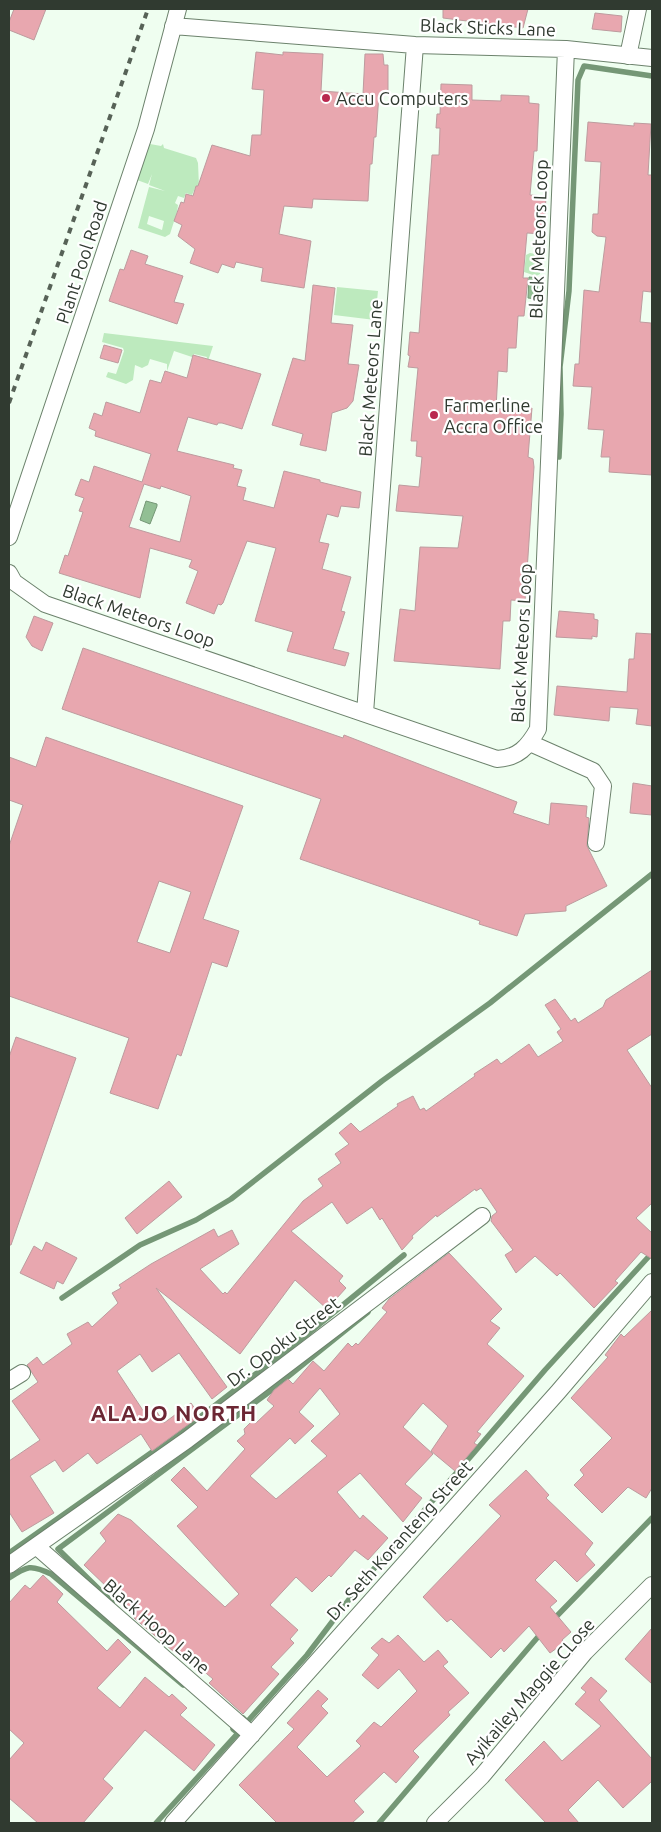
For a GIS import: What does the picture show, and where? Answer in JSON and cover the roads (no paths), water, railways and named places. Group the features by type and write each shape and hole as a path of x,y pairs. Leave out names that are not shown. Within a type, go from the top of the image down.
{"street":[{"name":"Plant Pool Road","path":"10,528 68,367 146,129 178,9"},
{"path":"628,56 638,9"},
{"name":"Black Sticks Lane","path":"172,26 416,45 566,49 652,58"},
{"name":"Black Meteors Lane","path":"365,713 416,45"},
{"name":"Black Meteors Loop","path":"11,577 45,604 496,759 509,758 530,743 538,729 566,49"},
{"path":"530,743 593,771 599,777 603,786 596,843"},
{"name":"Dr. Opoku Street","path":"9,1565 187,1440 482,1216"},
{"name":"Dr. Seth Koranteng Street","path":"173,1823 558,1392 652,1282"},
{"name":"Black Hoop Lane","path":"36,1546 252,1735"},
{"name":"Ayikailey Maggie CLose","path":"435,1823 482,1776 585,1652 652,1585"}],"waterway":[{"path":"559,457 561,414 560,367 569,291 578,80 584,66 652,76"},
{"path":"62,1298 140,1245 196,1220 231,1199 382,1081 490,1003 652,874"},
{"path":"243,1718 247,1722 307,1655 360,1585 545,1370 652,1253"},
{"path":"9,1553 182,1431 305,1336 404,1255"},
{"path":"112,1602 58,1549 265,1395 368,1312"},
{"path":"552,1621 652,1518"},
{"path":"9,1578 29,1568 39,1569 51,1574 183,1685"},
{"path":"379,1823 543,1631"},
{"path":"156,1823 238,1733 233,1729"}],"railway":[{"path":"9,403 148,9"}],"place":[{"name":"Accu Computers","path":"326,98"},
{"name":"Farmerline Accra Office","path":"434,415"}],"district":[{"name":"ALAJO NORTH","path":"174,1412"}]}
